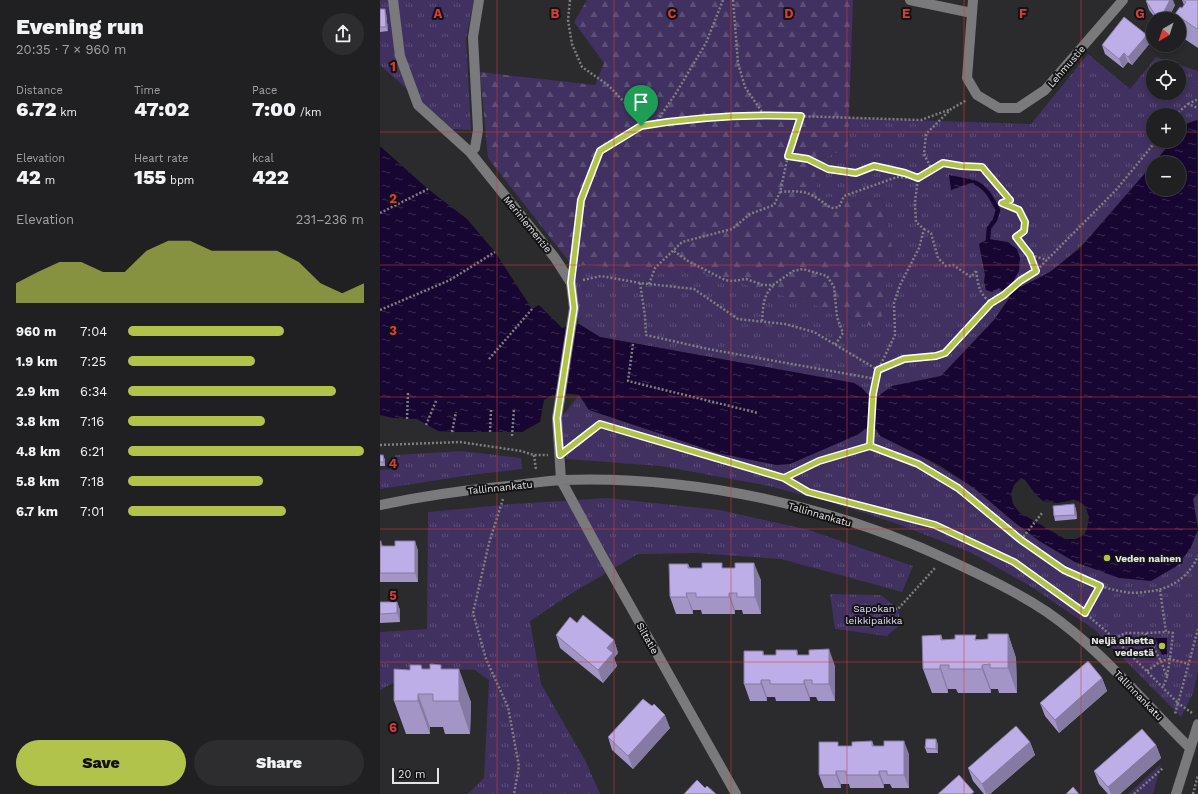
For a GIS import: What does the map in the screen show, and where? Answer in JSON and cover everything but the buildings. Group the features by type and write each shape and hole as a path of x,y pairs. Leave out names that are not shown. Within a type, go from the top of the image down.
{"street":[{"name":"Meriniementie","path":"393,0 400,56 418,105 470,152 555,258 571,283 574,308 557,418 561,480"},
{"path":"470,152 475,148 478,130 473,37 479,0"},
{"path":"910,0 972,13"},
{"name":"Lehmustie","path":"973,0 967,78 977,95 998,108 1018,108 1045,90 1123,0"},
{"name":"Tallinnankatu","path":"380,505 446,492 561,480 640,482 688,486 746,495 841,519 889,534 929,550 1014,591 1048,613 1082,640 1111,666 1190,748"},
{"name":"Siltatie","path":"561,480 600,554 736,794"},
{"path":"1176,794 1198,724"}],"path":[{"path":"570,0 568,20 572,44 582,68 608,85 627,105 641,126"},
{"path":"655,124 676,93 706,43 723,0"},
{"path":"733,0 738,63 745,87 764,115"},
{"path":"878,370 814,332 785,324 738,319 694,289 640,283 601,276 571,283 581,200 600,151 641,126 703,119 764,115 921,120 951,109 977,95"},
{"path":"1183,108 1198,99"},
{"path":"1188,104 1198,108"},
{"path":"932,170 924,154 926,134 951,109"},
{"path":"649,284 655,268 682,242 732,229 750,214 774,206 780,192 788,156 801,116"},
{"path":"878,370 904,359 936,356 945,353 991,303 1036,271 1116,190 1150,148"},
{"path":"788,156 808,159 828,169 856,173 874,166 905,173 918,178"},
{"path":"780,192 799,191 813,194 831,208 839,207 844,196 897,177 918,178 943,163 982,167 1010,200 1002,203 1019,210 1025,222 1024,231 1016,237 1030,255 1036,271"},
{"path":"918,178 915,202 916,222 931,233 938,258 946,266 953,265 971,277 976,271 982,296 991,303"},
{"path":"380,213 428,189"},
{"path":"870,446 873,394 876,378 878,370 895,335 894,303 900,285 918,248 924,229"},
{"path":"674,251 688,261 725,280 734,281 746,278 763,285 773,285"},
{"path":"380,310 450,280 495,252"},
{"path":"1030,255 1047,260"},
{"path":"762,321 764,300 769,289 793,271 803,268 827,276 834,287 837,317 843,333 835,345"},
{"path":"640,283 646,335 708,349 876,378"},
{"path":"489,359 532,309"},
{"path":"633,344 628,381 758,413"},
{"path":"407,419 408,393"},
{"path":"426,425 436,401"},
{"path":"512,436 514,409"},
{"path":"490,432 491,410"},
{"path":"452,432 456,412"},
{"path":"380,445 460,442 521,451 534,455 560,455 600,424 784,478 808,492 935,525 1014,562 1085,613 1115,640 1178,703 1193,713"},
{"path":"784,478 819,461 870,446 918,464 958,488 1021,540 1064,570 1100,586 1127,593 1160,590 1171,586 1180,580 1194,566 1198,556"},
{"path":"508,486 489,543 473,613 486,659 508,707 519,766 514,794"},
{"path":"1021,540 1042,513"},
{"path":"871,607 898,609 935,567"},
{"path":"1085,613 1100,586"},
{"path":"1160,590 1166,632"},
{"path":"1175,716 1198,629"},
{"path":"1115,640 1125,633 1173,633 1167,677 1163,688"},
{"path":"1145,633 1161,661 1167,677"},
{"path":"1147,671 1161,661 1170,659 1188,664"},
{"path":"1134,794 1163,768"},
{"path":"1192,794 1198,775"}],"green space":[{"path":"380,0 474,0 466,39 471,130 452,129 380,65"},
{"path":"587,0 853,0 848,148 814,162 819,203 882,198 893,253 886,282 880,331 844,314 631,269 571,264 488,158 480,72 595,85 604,63 574,22"},
{"path":"1088,54 1130,89 1146,69 1146,100 1186,100 1186,67 1198,71 1198,120 1186,124 1186,108 1146,108 1146,148 1166,148 1160,156 1146,156 1146,173 1130,193 1084,243 1051,271 1021,287 1014,280 1002,241 988,239 979,244 985,275 984,282 999,288 1010,297 994,320 941,376 892,386 877,397 869,396 862,388 854,383 600,337 579,324 571,264 710,274 844,314 880,331 886,282 893,253 882,198 819,203 814,162 848,148 849,118 1031,124"},
{"path":"1156,57 1165,60 1154,60"},
{"path":"579,395 589,410 718,453 776,465 857,435 868,427 876,429 974,488 1014,522 1041,542 1075,562 1190,549 1198,530 1198,672 1193,693 1181,717 1095,630 1030,586 972,553 895,523 833,503 769,486 661,466 566,459 561,418"},
{"path":"462,451 521,458 522,469 470,475 380,489 380,470 396,469 395,455"},
{"path":"1198,493 1198,526 1193,499"},
{"path":"607,498 720,510 809,530 913,566 902,592 781,559 695,553 638,554 569,595 530,621 541,684 585,760 600,794 468,794 484,778 489,680 475,670 451,669 403,678 380,690 380,632 427,629 428,512 513,504"},
{"name":"Sapokan leikkipaikka","path":"830,594 881,595 898,609 901,624 887,636 835,629"},
{"path":"1161,764 1153,794 1128,794"}],"water":[{"path":"1197,120 1198,493 1193,499 1198,530 1190,549 1177,566 1151,581 1119,578 1075,562 1041,542 1014,522 974,488 939,465 880,436 876,429 868,427 857,435 790,464 776,465 718,453 589,410 579,395 561,393 544,400 540,422 522,432 438,431 417,419 393,418 380,415 380,147 428,189 467,219 495,252 532,309 539,305 562,328 579,324 600,337 854,383 862,388 869,396 877,397 892,386 941,376 994,320 1010,297 999,288 992,292 986,290 984,282 985,275 979,244 988,239 1008,242 1017,249 1020,258 1019,271 1014,280 1021,287 1050,272 1080,248 1146,172 1146,196 1186,196 1186,156 1160,156 1166,148 1186,148 1186,125","holes":["1021,478 1025,480 1036,495 1043,501 1057,503 1075,500 1083,504 1089,517 1087,529 1084,535 1076,539 1065,539 1019,512 1013,504 1011,494 1014,485"]},
{"path":"949,175 975,180 976,183 971,183 951,190"},
{"name":"Neljä aihetta vedestä","path":"1155,638 1167,638 1167,654 1162,655"}],"waterway":[{"path":"976,183 986,191 998,210 995,220 989,228 988,239"}],"place":[{"name":"Veden nainen","path":"1107,558"},
{"name":"Neljä aihetta vedestä","path":"1162,646"}],"route":[{"path":"641,126 600,151 581,200 571,283 574,308 557,418 560,455 600,424 784,478 819,461 870,446 918,464 958,488 1021,540 1064,570 1100,586 1085,613 1014,562 935,525 808,492 784,478 819,461 870,446 873,394 878,370 904,359 936,356 945,353 991,303 1036,271 1030,255 1016,237 1024,231 1025,222 1019,210 1002,203 1010,200 982,167 943,163 918,178 905,173 874,166 856,173 828,169 808,159 788,156 801,116 764,115 703,119 641,126"}]}
